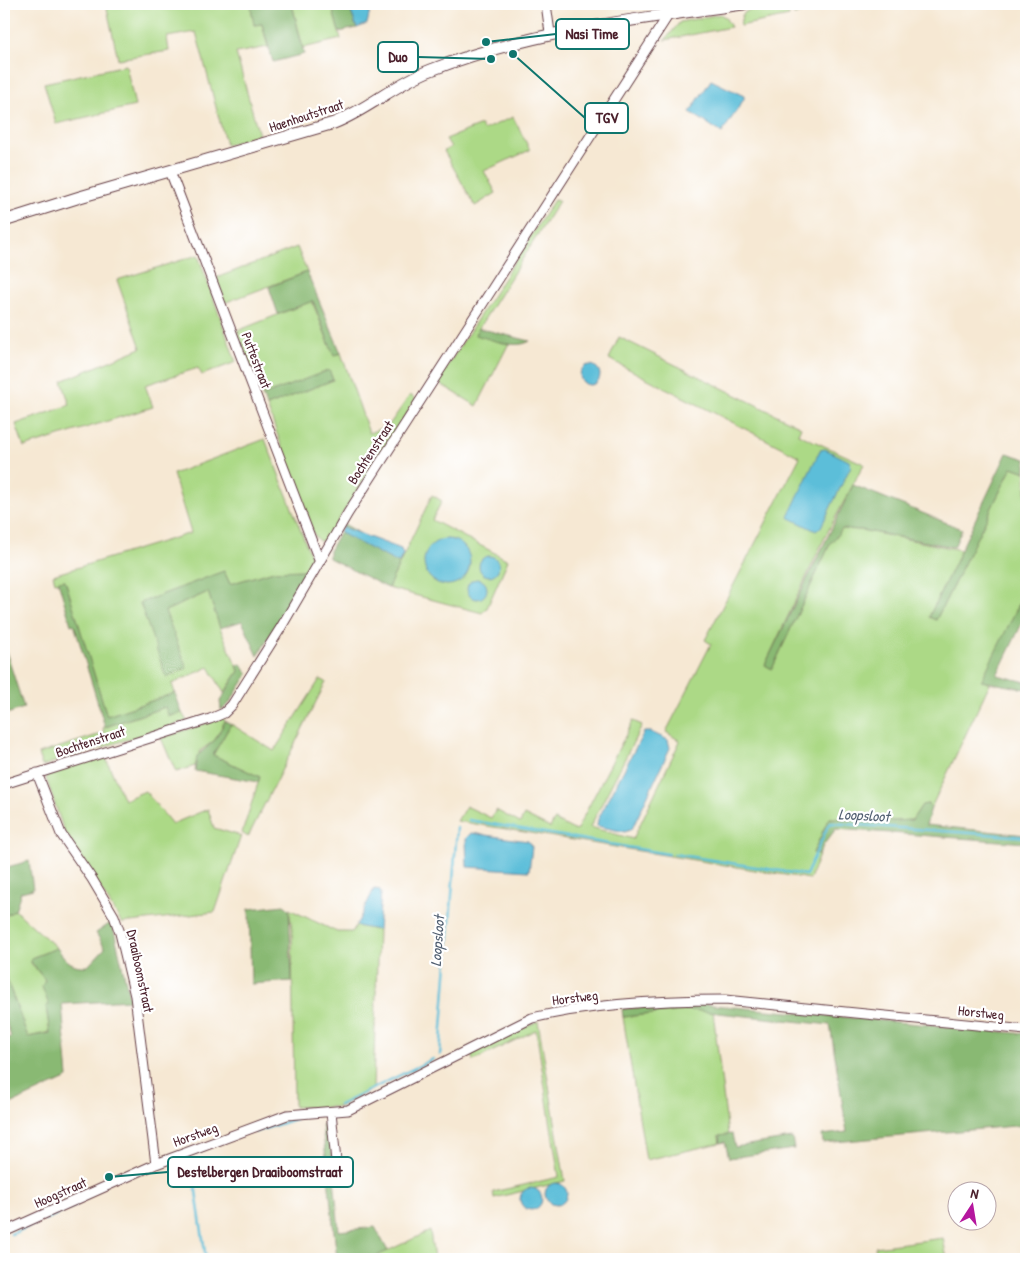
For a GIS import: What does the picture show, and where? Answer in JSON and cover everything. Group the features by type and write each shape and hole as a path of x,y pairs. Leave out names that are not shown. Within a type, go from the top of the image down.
{"street":[{"path":"546,4 550,34"},
{"name":"Haenhoutstraat","path":"4,221 334,123 357,114 415,77 492,49 550,34 743,4"},
{"name":"Bochtenstraat","path":"4,784 210,719 228,710 280,629 319,560 669,14"},
{"name":"Puttestraat","path":"170,171 319,560"},
{"name":"Draaiboomstraat","path":"37,773 61,834 92,879 114,916 120,932 135,996 156,1164"},
{"name":"Horstweg","path":"156,1164 287,1114 348,1110 532,1018 554,1013 680,1000 725,1000 1026,1030"},
{"path":"331,1112 337,1171"},
{"name":"Hoogstraat","path":"4,1232 156,1164"}],"green space":[{"path":"106,4 256,4 254,25 262,24 268,47 236,53 259,135 226,145 196,32 167,37 169,51 118,59"},
{"path":"256,4 292,4 304,54 273,62 262,24 254,25 251,8"},
{"path":"292,4 331,4 341,39 303,48"},
{"path":"331,4 348,4 357,28 339,32"},
{"path":"794,4 849,4 794,15"},
{"path":"787,5 789,16 740,26 742,14 749,10"},
{"path":"720,14 725,17 731,27 665,40 680,22"},
{"path":"126,65 135,106 56,124 44,83"},
{"path":"513,117 530,150 484,171 496,193 475,206 444,151 451,147 446,139 481,125 483,130"},
{"path":"554,200 559,201 475,334 509,343 477,406 437,382"},
{"path":"297,247 307,272 224,303 216,278"},
{"path":"198,255 236,362 202,375 198,368 145,385 153,407 24,447 16,424 70,405 62,381 141,348 117,280"},
{"path":"307,272 341,353 334,356 313,301 278,314 269,287"},
{"path":"312,301 334,356 341,353 369,433 389,425 410,395 416,399 325,541 319,541 313,533 267,406 333,380 329,370 262,396 237,331"},
{"path":"478,328 530,341 510,344 495,341 475,335"},
{"path":"619,337 801,427 798,434 864,464 826,535 765,665 772,669 830,544 842,529 861,530 961,550 929,617 936,620 1012,467 1026,472 1026,590 982,681 990,683 931,808 928,804 922,805 912,820 829,818 813,853 819,855 810,879 457,821 466,806 491,818 496,810 520,823 524,815 550,828 554,820 576,831 633,721 642,725 590,827 633,839 680,741 666,732 711,644 705,640 800,457 609,359"},
{"path":"329,370 333,380 267,406 262,396"},
{"path":"265,439 312,559 308,570 274,571 230,584 224,571 140,603 186,668 165,611 208,592 220,628 239,671 224,693 209,667 172,684 175,693 107,716 65,580 55,582 53,575 191,533 173,474"},
{"path":"1007,453 1026,459 1026,472 1012,467 936,620 929,617"},
{"path":"853,485 962,529 954,547 861,530 842,529 830,544 772,669 765,665"},
{"path":"432,495 442,501 432,520 508,560 487,608 482,613 388,588"},
{"path":"344,524 402,558 388,588 329,558 329,551"},
{"path":"308,570 258,656 242,621 220,628 208,592 165,611 187,668 166,677 140,603 224,571 230,584 274,571"},
{"path":"65,580 107,716 175,693 182,713 169,716 165,707 105,727 74,624 71,625 58,581"},
{"path":"1026,590 1026,615 997,675 1026,682 1026,689 981,681"},
{"path":"4,645 24,708 4,715"},
{"path":"241,664 248,674 228,705 221,710 220,701 239,671 237,665"},
{"path":"320,679 326,682 248,837 242,833 260,777 213,755 231,724 274,751"},
{"path":"165,707 169,716 182,713 187,721 42,766 38,754 104,733 103,728"},
{"path":"223,718 225,721 215,740 200,751 195,766 176,772 161,738"},
{"path":"225,721 231,724 213,755 260,777 258,782 195,771 197,756 215,740"},
{"path":"105,756 124,800 145,791 172,824 208,809 214,828 241,836 215,912 122,923 64,831 46,778 49,772"},
{"path":"928,804 931,808 926,825 1026,835 1026,843 836,829 824,844 819,855 813,853 829,818 912,820 922,805"},
{"path":"29,861 33,889 21,892 15,910 4,917 4,868"},
{"path":"284,905 289,909 292,981 251,984 249,909"},
{"path":"289,909 337,932 352,932 356,926 378,930 373,1089 339,1107 294,1107 292,929"},
{"path":"15,910 57,948 31,958 31,963 45,980 45,994 50,1005 46,1007 50,1032 28,1037 4,972 4,917"},
{"path":"112,922 130,1000 62,1004 68,1078 4,1107 4,1039 11,1037 4,1016 4,972 28,1037 50,1033 46,1006 49,1005 42,987 45,980 31,962 31,958 57,948 70,963 78,966 88,966 105,948 96,933"},
{"path":"691,1003 1026,1034 1026,1125 823,1143 822,1135 847,1132 830,1025 690,1010 623,1017 622,1009"},
{"path":"690,1010 713,1011 728,1135 719,1136 720,1143 646,1160 623,1017"},
{"path":"538,1021 565,1181 494,1198 493,1192 559,1177 536,1030 473,1061 471,1054"},
{"path":"322,1124 329,1124 339,1231 375,1227 388,1251 370,1259 337,1259"},
{"path":"732,1134 735,1147 792,1138 794,1149 729,1158 725,1142 720,1143 719,1136"},
{"path":"430,1231 434,1259 370,1259"},
{"path":"943,1238 947,1259 877,1259 875,1247"}],"water":[{"path":"348,4 368,4 370,11 367,24 357,28"},
{"path":"711,80 744,96 744,99 722,133 690,112"},
{"path":"590,365 597,368 600,375 597,382 590,385 583,382 580,375 583,368"},
{"path":"825,449 849,461 851,466 821,527 816,531 788,517 820,450"},
{"path":"342,527 401,549 403,554 399,562 342,534 340,531"},
{"path":"447,539 460,543 466,549 470,562 466,575 460,581 447,585 434,581 428,575 424,562 428,549 434,543"},
{"path":"489,556 496,559 499,566 496,573 489,576 482,573 479,566 482,559"},
{"path":"477,579 484,582 487,589 484,596 477,599 470,596 467,589 470,582"},
{"path":"644,732 651,732 668,740 670,748 632,829 625,832 597,826 598,819"},
{"path":"471,833 528,841 532,847 529,871 467,867 466,838"},
{"path":"374,889 380,890 381,893 378,930 356,926"},
{"path":"556,1183 564,1186 567,1194 564,1202 556,1205 548,1202 545,1194 548,1186"},
{"path":"531,1188 539,1191 542,1199 539,1207 531,1210 523,1207 520,1199 523,1191"}],"waterway":[{"name":"Loopsloot","path":"469,820 668,854"},
{"name":"Loopsloot","path":"674,854 806,875 831,823 1026,837"},
{"name":"Loopsloot","path":"440,1055 457,828"},
{"name":"Loopsloot","path":"339,1105 433,1059"},
{"name":"Loopsloot","path":"255,1132 295,1119"},
{"path":"194,1178 206,1259"},
{"name":"Loopsloot","path":"45,1220 76,1205"},
{"name":"Loopsloot","path":"11,1234 35,1224"}],"place":[{"name":"Nasi Time","path":"486,42"},
{"name":"TGV","path":"513,54"},
{"name":"Duo","path":"491,59"},
{"name":"Destelbergen Draaiboomstraat","path":"109,1177"}]}
